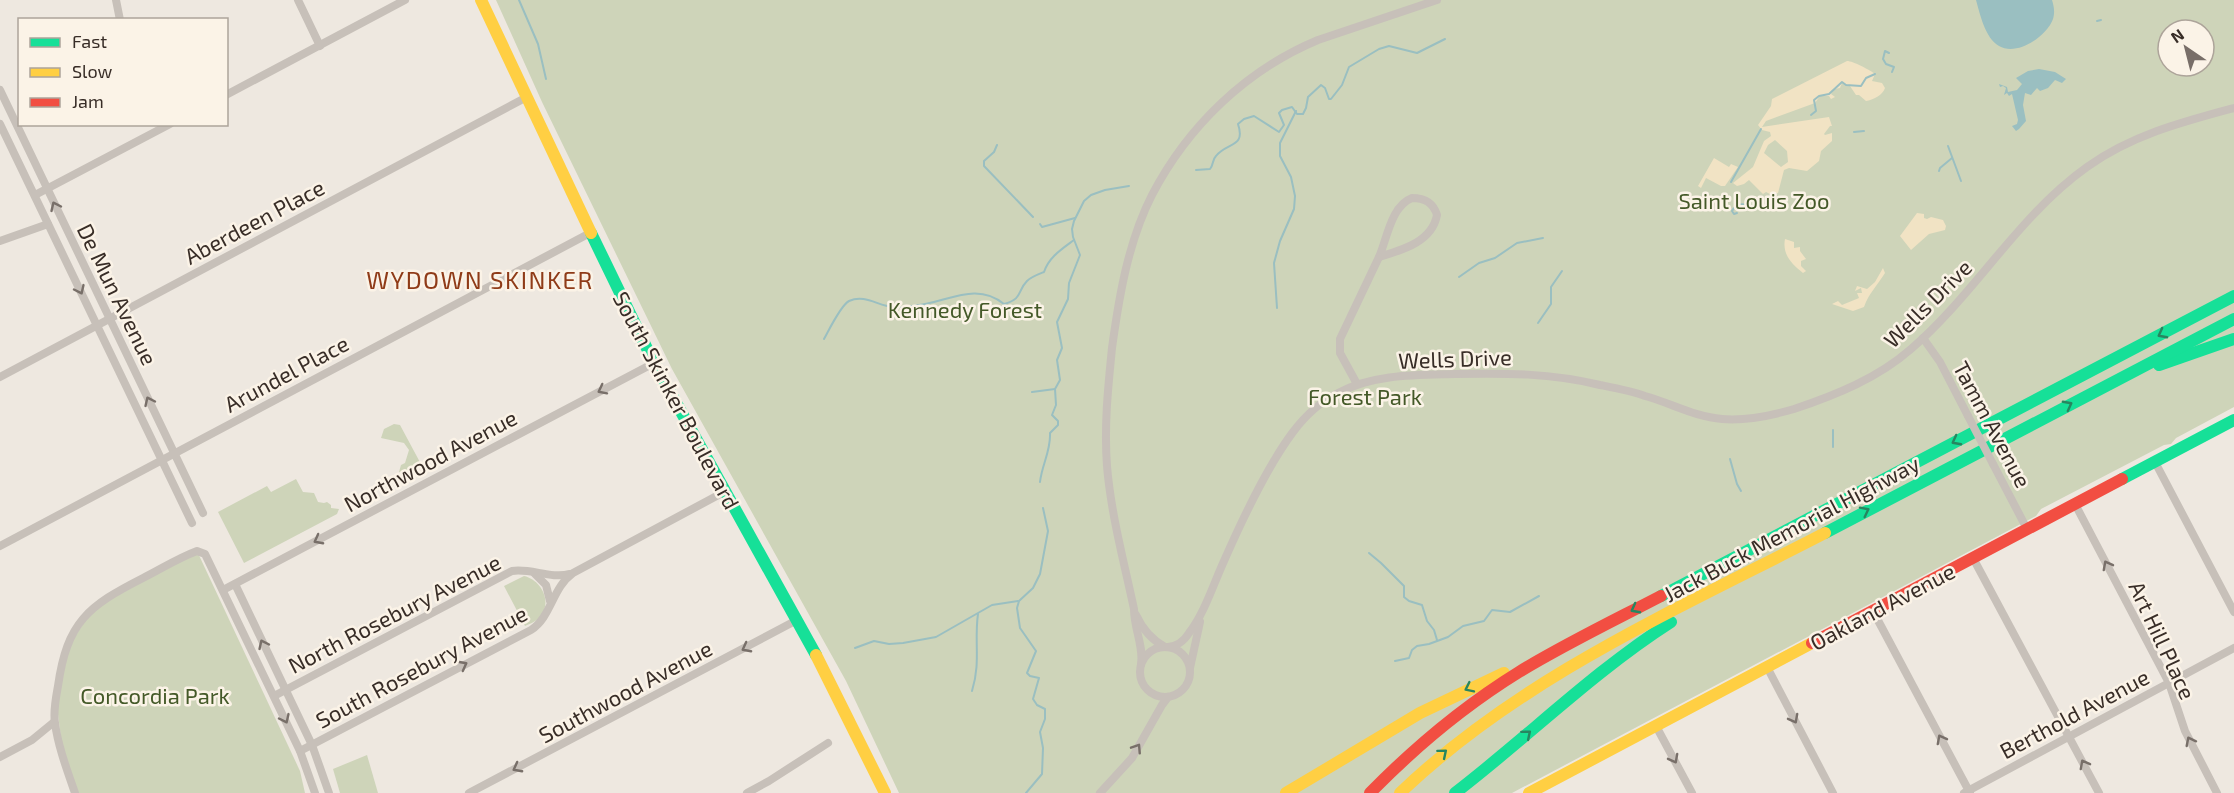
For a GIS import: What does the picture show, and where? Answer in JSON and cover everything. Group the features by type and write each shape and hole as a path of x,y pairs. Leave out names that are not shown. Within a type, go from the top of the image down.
{"main road":[{"name":"South Skinker Boulevard","path":"481,0 525,98 654,363 797,620 857,733 885,793"},
{"name":"Jack Buck Memorial Highway","path":"1370,793 1444,724 1492,689 1543,658 2234,296"},
{"name":"Jack Buck Memorial Highway","path":"1400,793 1457,741 1530,690 1581,660 2234,319"},
{"path":"2136,370 2182,358 2234,339"},
{"name":"Oakland Avenue","path":"1529,793 2234,420"},
{"path":"1455,793 1628,650 1713,596 1738,577"},
{"path":"1286,793 1449,698 1543,658"}],"street":[{"path":"116,0 120,18"},
{"path":"298,0 320,46"},
{"path":"228,94 405,0"},
{"path":"1134,609 1144,629 1153,639 1175,649 1185,657 1190,669 1187,684 1182,691 1168,697 1156,696 1146,688 1140,677 1142,650 1134,624 1134,609 1114,514 1107,467 1106,400 1116,326 1127,266 1152,195 1184,145 1209,115 1235,91 1268,66 1300,47 1437,0"},
{"name":"De Mun Avenue","path":"0,90 203,513"},
{"name":"Aberdeen Place","path":"0,377 525,98"},
{"name":"Wells Drive","path":"1167,647 1176,646 1184,640 1203,610 1248,510 1292,434 1318,405 1341,391 1357,384 1381,379 1427,375 1545,375 1644,395 1706,417 1719,419 1749,419 1795,408 1853,386 1893,363 1923,338 2037,212 2067,182 2088,167 2138,137 2234,108"},
{"name":"De Mun Avenue","path":"0,124 2,135 35,195 192,523"},
{"path":"35,195 167,126"},
{"path":"1357,384 1340,353 1340,339 1401,205 1412,198 1419,198 1432,205 1437,218 1434,227 1426,235 1412,244 1379,257"},
{"path":"0,241 48,224"},
{"name":"Arundel Place","path":"0,546 590,233"},
{"name":"Tamm Avenue","path":"1923,338 1940,362 2027,529"},
{"name":"Northwood Avenue","path":"223,590 654,363"},
{"path":"2155,462 2234,612"},
{"path":"573,573 724,492"},
{"name":"Art Hill Place","path":"2075,504 2169,683 2182,725 2217,793"},
{"path":"75,793 54,722 63,656 71,635 82,619 104,599 197,551 205,554 223,590 300,752 315,793"},
{"path":"1973,558 2099,793"},
{"name":"North Rosebury Avenue","path":"274,696 512,571 557,576 573,573"},
{"name":"North Rosebury Avenue","path":"533,572 546,585"},
{"name":"South Rosebury Avenue","path":"300,752 531,630 545,618 560,583 573,573"},
{"path":"235,584 312,745 329,793"},
{"name":"South Rosebury Avenue","path":"546,585 550,604"},
{"name":"Wells Drive","path":"1190,669 1203,610"},
{"path":"1873,611 1967,792"},
{"name":"Southwood Avenue","path":"469,793 797,620"},
{"path":"1141,664 1152,651 1167,647"},
{"name":"Berthold Avenue","path":"1967,792 2234,648"},
{"path":"1767,667 1833,793"},
{"path":"1100,793 1132,758 1168,697"},
{"path":"0,757 32,740 54,722"},
{"path":"1656,726 1692,793"},
{"path":"747,793 769,782 828,743"},
{"path":"758,793 769,782"}],"green space":[{"name":"Forest Park","path":"496,0 2234,0 2234,407 2176,438 2171,444 2164,445 2041,509 2036,516 1512,793 899,793 846,681 672,369 542,102"},
{"path":"394,424 400,425 422,466 410,473 399,472 409,450 404,443 381,438 384,429"},
{"path":"296,479 303,492 314,493 318,502 327,502 331,508 339,509 337,514 244,563 218,512 267,486 271,492"},
{"name":"Concordia Park","path":"197,551 300,771 305,793 75,793 64,761 56,699 63,655 94,607"},
{"path":"524,576 541,587 545,600 543,613 537,620 525,626 504,586"},
{"path":"367,755 378,793 340,793 333,769"}],"sand":[{"path":"1847,61 1873,72 1875,74 1872,81 1882,83 1885,88 1877,97 1866,101 1856,95 1850,86 1842,83 1840,88 1834,89 1831,94 1835,97 1831,99 1829,96 1820,96 1815,103 1766,121 1762,127 1829,117 1832,126 1824,134 1832,133 1832,141 1821,151 1819,161 1807,171 1789,168 1784,170 1778,193 1772,195 1766,192 1763,194 1749,180 1737,186 1733,183 1753,167 1764,141 1771,136 1770,132 1762,130 1758,125 1771,106 1772,99","holes":["1775,140 1787,151 1788,162 1781,167 1764,153 1768,145"]},
{"path":"1714,158 1729,167 1731,164 1738,167 1725,186 1706,178 1701,188 1698,186"},
{"path":"1917,213 1924,214 1924,218 1927,219 1931,217 1943,220 1946,226 1945,230 1929,234 1911,250 1900,236"},
{"path":"1785,239 1794,242 1794,248 1800,247 1806,259 1801,261 1801,266 1806,271 1803,273 1786,254"},
{"path":"1883,268 1885,273 1864,307 1853,311 1832,304 1838,301 1842,305 1859,298 1857,293 1862,293 1861,288 1855,291 1857,286 1867,289 1875,282"}],"water":[{"path":"1976,0 2052,0 2054,16 2045,32 2038,38 2022,47 2006,49 1990,37"},
{"path":"2039,69 2055,72 2066,79 2062,83 2055,80 2048,88 2040,91 2037,88 2031,95 2025,93 2023,105 2026,121 2016,131 2012,126 2017,124 2018,120 2012,94 2004,95 2006,88 2000,87 1999,84 2007,87 2008,92 2017,90 2022,84 2016,78 2028,71"}],"waterway":[{"path":"519,0 538,44 546,79"},
{"path":"2097,21 2101,20"},
{"path":"1196,170 1210,169 1216,156 1237,141 1240,132 1238,124 1244,119 1254,116 1279,132 1284,125 1279,113 1282,110 1292,107 1297,114 1303,114 1308,97 1321,85 1331,99 1342,85 1349,67 1379,49 1389,46 1417,53 1445,39"},
{"path":"1889,53 1885,51 1883,59 1886,64 1894,67 1892,72"},
{"path":"1811,115 1816,111 1814,100 1819,96 1829,94 1842,82 1846,85 1861,86 1866,78 1875,74"},
{"path":"1277,308 1274,263 1280,241 1294,209 1295,196 1291,177 1280,156 1280,143 1296,111"},
{"path":"1731,182 1761,129"},
{"path":"1854,132 1864,131"},
{"path":"997,145 994,152 984,161 984,166 1033,217"},
{"path":"1948,146 1961,181"},
{"path":"1939,171 1952,158"},
{"path":"1040,482 1050,433 1058,425 1058,421 1052,415 1056,405 1055,389 1060,380 1057,360 1062,348 1057,322 1068,299 1069,283 1080,255 1073,237 1074,221 1084,201 1091,195 1129,186"},
{"path":"1737,213 1734,214 1732,211 1738,205 1751,207 1757,202"},
{"path":"1040,224 1042,227 1075,218"},
{"path":"1459,277 1479,263 1495,258 1517,243 1543,238"},
{"path":"824,339 842,307 855,299 900,307 960,295 982,294 993,297 1004,304 1010,302 1017,297 1027,281 1044,272 1053,258 1074,240"},
{"path":"1538,323 1551,304 1551,287 1562,271"},
{"path":"1032,392 1055,389"},
{"path":"1833,430 1833,447"},
{"path":"1730,459 1741,491"},
{"path":"1026,793 1042,774 1043,748 1040,732 1045,719 1045,709 1037,705 1033,699 1039,678 1027,673 1036,651 1020,628 1017,608 1019,601 1033,588 1040,574 1048,531 1043,508"},
{"path":"1369,553 1404,586 1404,597 1422,605 1437,640"},
{"path":"1395,661 1409,658 1412,650 1417,646 1448,637 1463,626 1484,621 1492,610 1510,612 1539,596"},
{"path":"855,648 874,641 889,644 936,637 992,605 1018,601"},
{"path":"972,691 977,661 978,614"}],"traffic: fast":[{"path":"591,233 654,363 816,655"},
{"path":"1661,596 2234,296"},
{"path":"1825,533 2234,319"},
{"path":"2159,365 2234,339"},
{"path":"2122,479 2234,420"},
{"path":"1455,793 1588,683 1642,641 1671,622"}],"traffic: slow":[{"path":"481,0 591,233"},
{"path":"1400,793 1447,752 1497,714 1549,680 1658,618 1825,533"},
{"path":"1529,793 1812,643"},
{"path":"816,655 885,793"},
{"path":"1286,793 1420,713 1504,673"}],"traffic: jam":[{"path":"1812,643 2122,479"},
{"path":"1370,793 1441,728 1499,685 1554,652 1661,596"}],"district":[{"name":"WYDOWN SKINKER","path":"480,279"}],"park label":[{"name":"Saint Louis Zoo","path":"1754,200"},
{"name":"Kennedy Forest","path":"965,309"}]}
